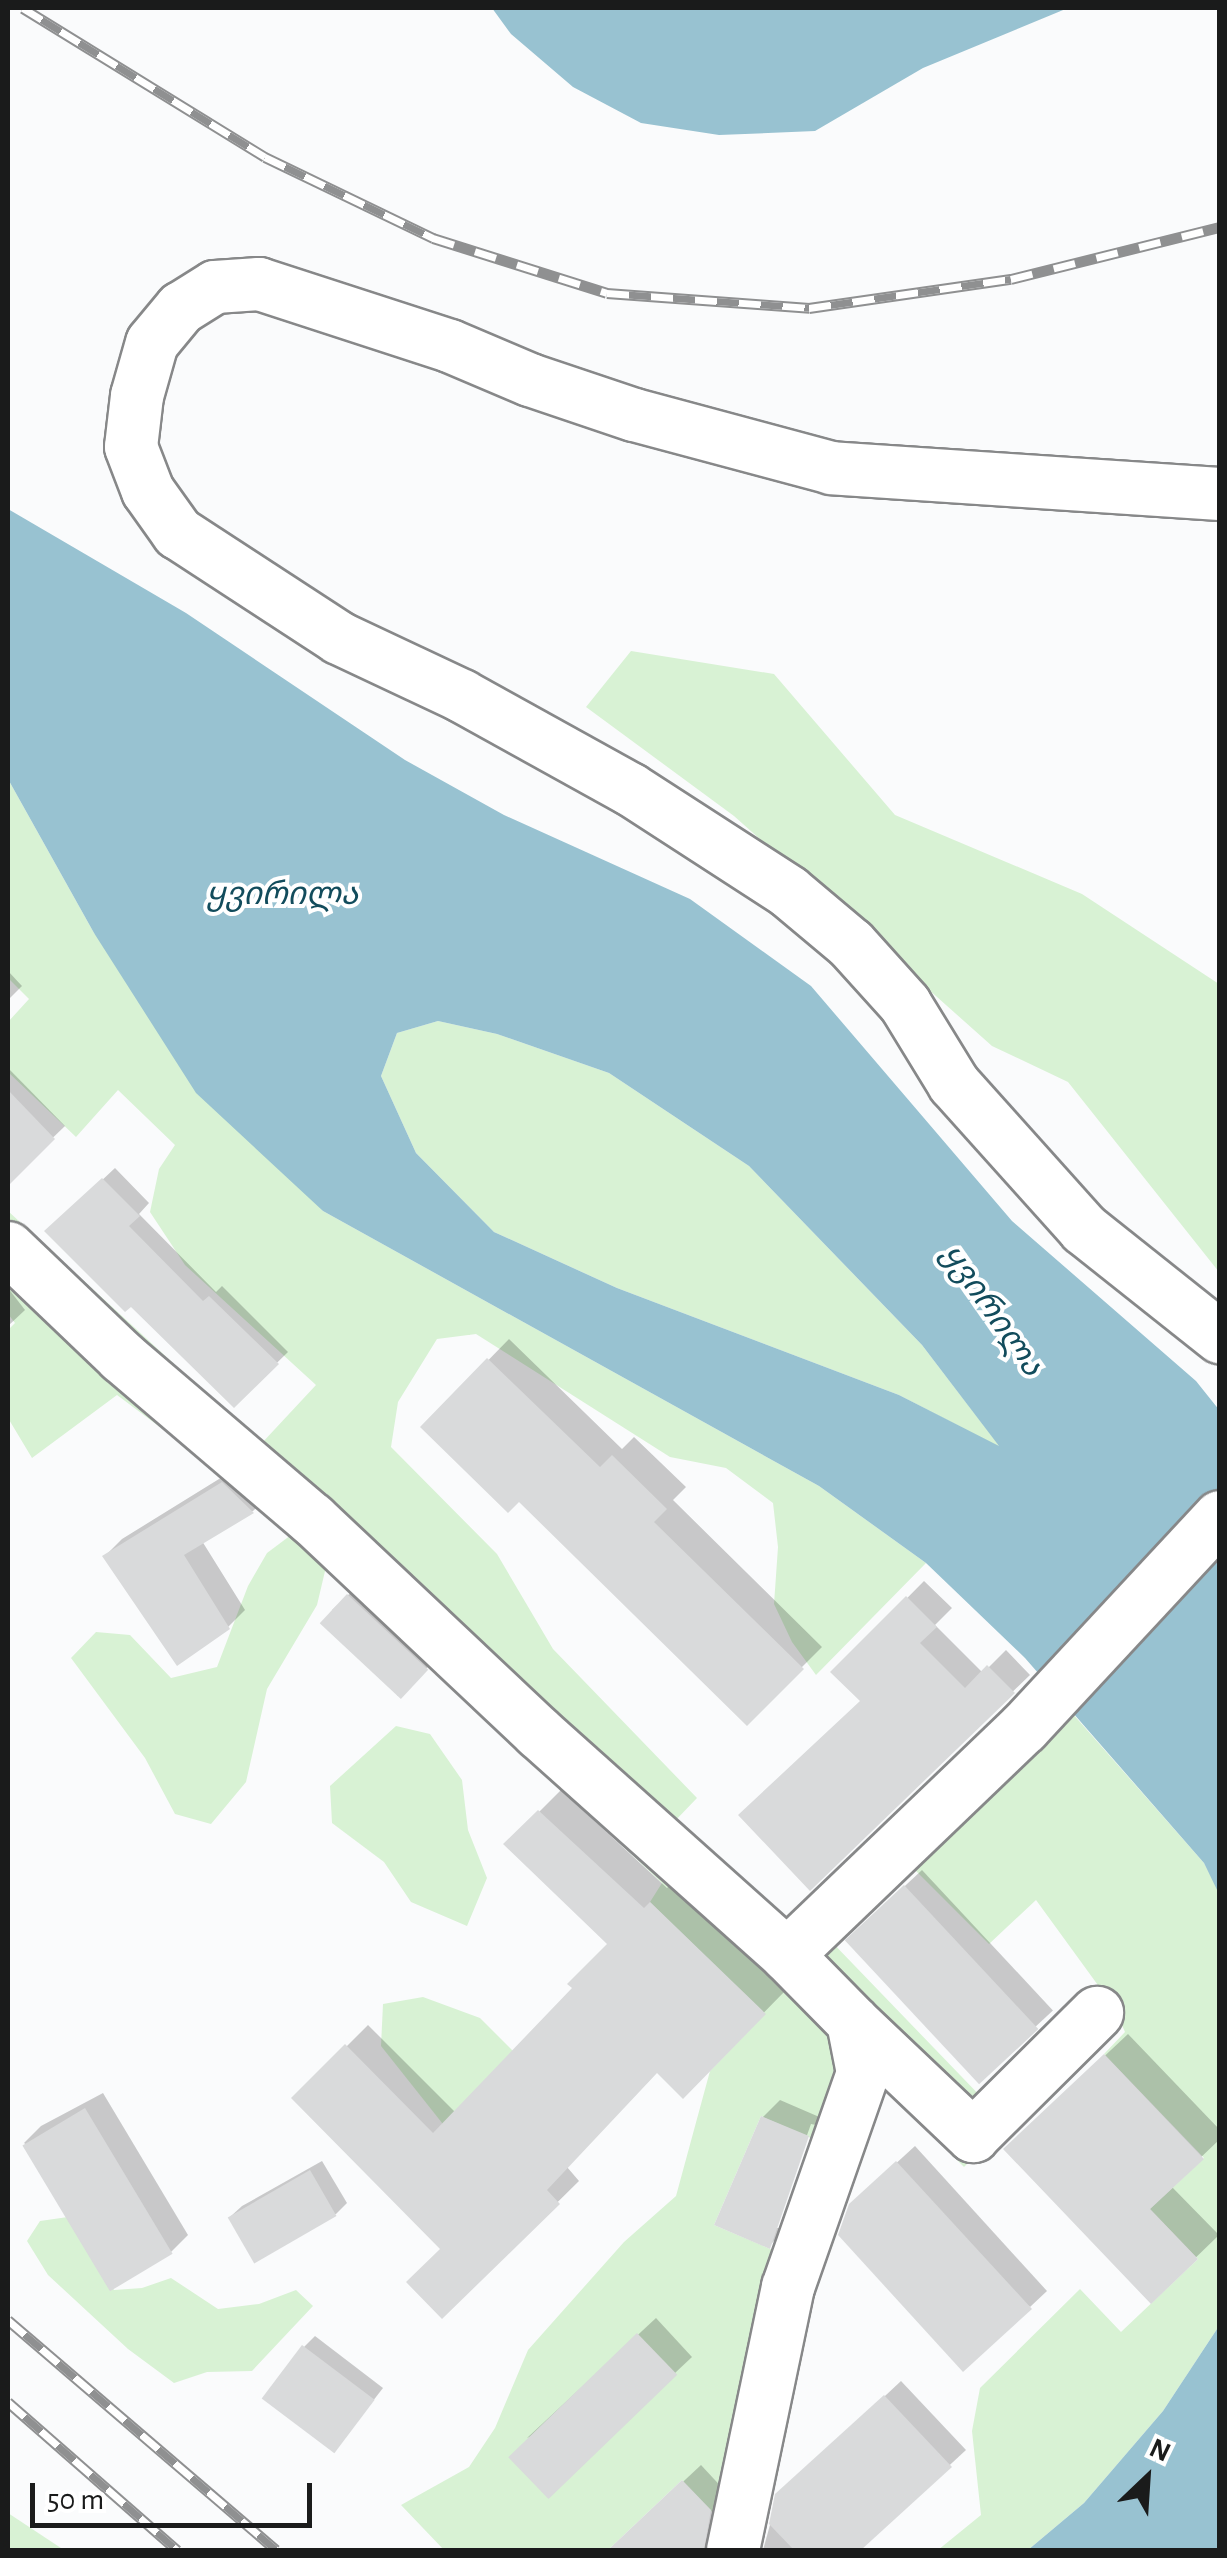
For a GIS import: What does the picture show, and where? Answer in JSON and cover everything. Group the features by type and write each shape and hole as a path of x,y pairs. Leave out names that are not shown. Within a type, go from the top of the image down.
{"street":[{"path":"1220,494 832,468 634,415 530,380 450,346 260,284 215,286 181,308 152,343 137,396 131,447 148,491 178,533 339,638 462,696 630,789 789,892 852,944 905,1004 954,1084 1084,1230 1220,1337"},
{"path":"8,1248 122,1356 312,1520 538,1733 787,1955 973,2136 1097,2013"},
{"path":"787,1955 1024,1728 1220,1518"},
{"path":"733,2550 788,2287 863,2073 854,2022"}],"green space":[{"path":"631,651 774,674 895,815 1082,894 1219,984 1219,1272 1068,1082 992,1046 734,816 586,707"},
{"path":"8,779 94,933 323,1211 819,1486 926,1563 816,1675 792,1642 774,1604 778,1547 773,1503 726,1468 670,1457 476,1334 437,1339 398,1402 391,1447 497,1554 553,1649 697,1798 673,1823 790,1929 1043,1680 1204,1863 1220,1894 1219,2326 1163,2411 1084,2503 1028,2550 938,2550 981,2515 972,2431 980,2388 1080,2289 1121,2332 1198,2259 1150,2209 1204,2158 1104,2054 1125,2032 1117,2014 964,2167 883,2086 732,2533 682,2480 608,2550 444,2550 401,2505 469,2467 495,2428 528,2350 624,2242 676,2196 710,2071 765,2014 650,1902 662,1883 326,1567 317,1605 267,1689 246,1782 211,1824 175,1814 145,1758 71,1658 96,1632 130,1635 171,1678 217,1667 248,1586 267,1553 291,1535 228,1478 117,1395 32,1458 8,1418 8,1330 15,1323 8,1314 8,1211 261,1444 316,1385 185,1265 150,1212 159,1169 175,1145 118,1090 76,1137 8,1072 8,1022 29,999 8,978","holes":["906,1861 989,1944 1036,1900 1100,1988 987,2103 827,1937","761,2116 822,2143 775,2251 714,2225"]},
{"path":"438,1021 497,1034 609,1073 749,1166 922,1345 1001,1448 899,1395 617,1288 494,1232 416,1153 381,1076 397,1033"},
{"path":"396,1726 430,1734 462,1780 468,1830 487,1878 467,1926 411,1902 384,1862 332,1823 330,1786"},
{"path":"423,1997 480,2018 513,2051 450,2133 381,2046 383,2004"},
{"path":"68,2217 114,2290 142,2288 171,2278 218,2309 259,2304 296,2290 313,2306 252,2371 207,2372 174,2383 128,2349 48,2275 27,2241 40,2221"},
{"path":"8,2513 64,2550 8,2550"}],"water":[{"path":"492,8 1068,8 923,68 815,131 719,135 641,123 573,87 511,34"},
{"name":"ყვირილა","path":"8,509 186,613 405,760 504,815 690,899 811,986 1012,1221 1196,1381 1220,1411 1219,1894 1204,1863 1025,1658 926,1563 819,1486 323,1211 196,1093 94,933 8,779","holes":["438,1021 497,1034 609,1073 749,1166 922,1345 999,1446 899,1395 617,1288 494,1232 416,1153 381,1076 397,1033"]},
{"path":"1219,2326 1219,2550 1028,2550 1084,2503 1163,2411"}],"building":[{"path":"8,1090 55,1139 8,1186"},
{"path":"102,1178 140,1216 129,1226 203,1301 209,1296 279,1364 234,1408 131,1307 125,1312 44,1231"},
{"path":"487,1358 600,1467 612,1455 667,1509 654,1522 804,1669 747,1726 519,1502 508,1513 420,1427"},
{"path":"222,1482 254,1513 184,1555 230,1629 177,1666 102,1556"},
{"path":"347,1594 428,1670 401,1699 320,1623"},
{"path":"906,1596 937,1627 920,1643 965,1688 987,1665 1015,1693 810,1891 738,1815 860,1701 830,1672"},
{"path":"538,1810 644,1908 650,1902 766,2014 683,2099 657,2073 547,2190 560,2204 442,2319 406,2282 440,2249 291,2098 345,2044 433,2133 572,1988 567,1984 607,1944 503,1844"},
{"path":"904,1885 1038,2029 979,2084 845,1940"},
{"path":"1104,2054 1204,2159 1150,2209 1198,2259 1151,2304 1003,2149"},
{"path":"85,2108 173,2254 110,2291 22,2146"},
{"path":"761,2116 809,2136 770,2249 714,2225"},
{"path":"896,2161 1032,2309 963,2372 838,2235 849,2204"},
{"path":"310,2170 336,2216 254,2263 228,2218"},
{"path":"637,2333 677,2375 549,2499 508,2457"},
{"path":"302,2345 375,2400 334,2453 262,2399"},
{"path":"884,2395 952,2467 861,2550 794,2550 769,2524 775,2494"},
{"path":"682,2480 711,2510 704,2550 608,2550"}],"railway":[{"path":"23,8 265,157 433,238 607,293 809,308 1011,279 1220,227"},
{"path":"8,2320 276,2550"},
{"path":"8,2402 177,2550"}]}
